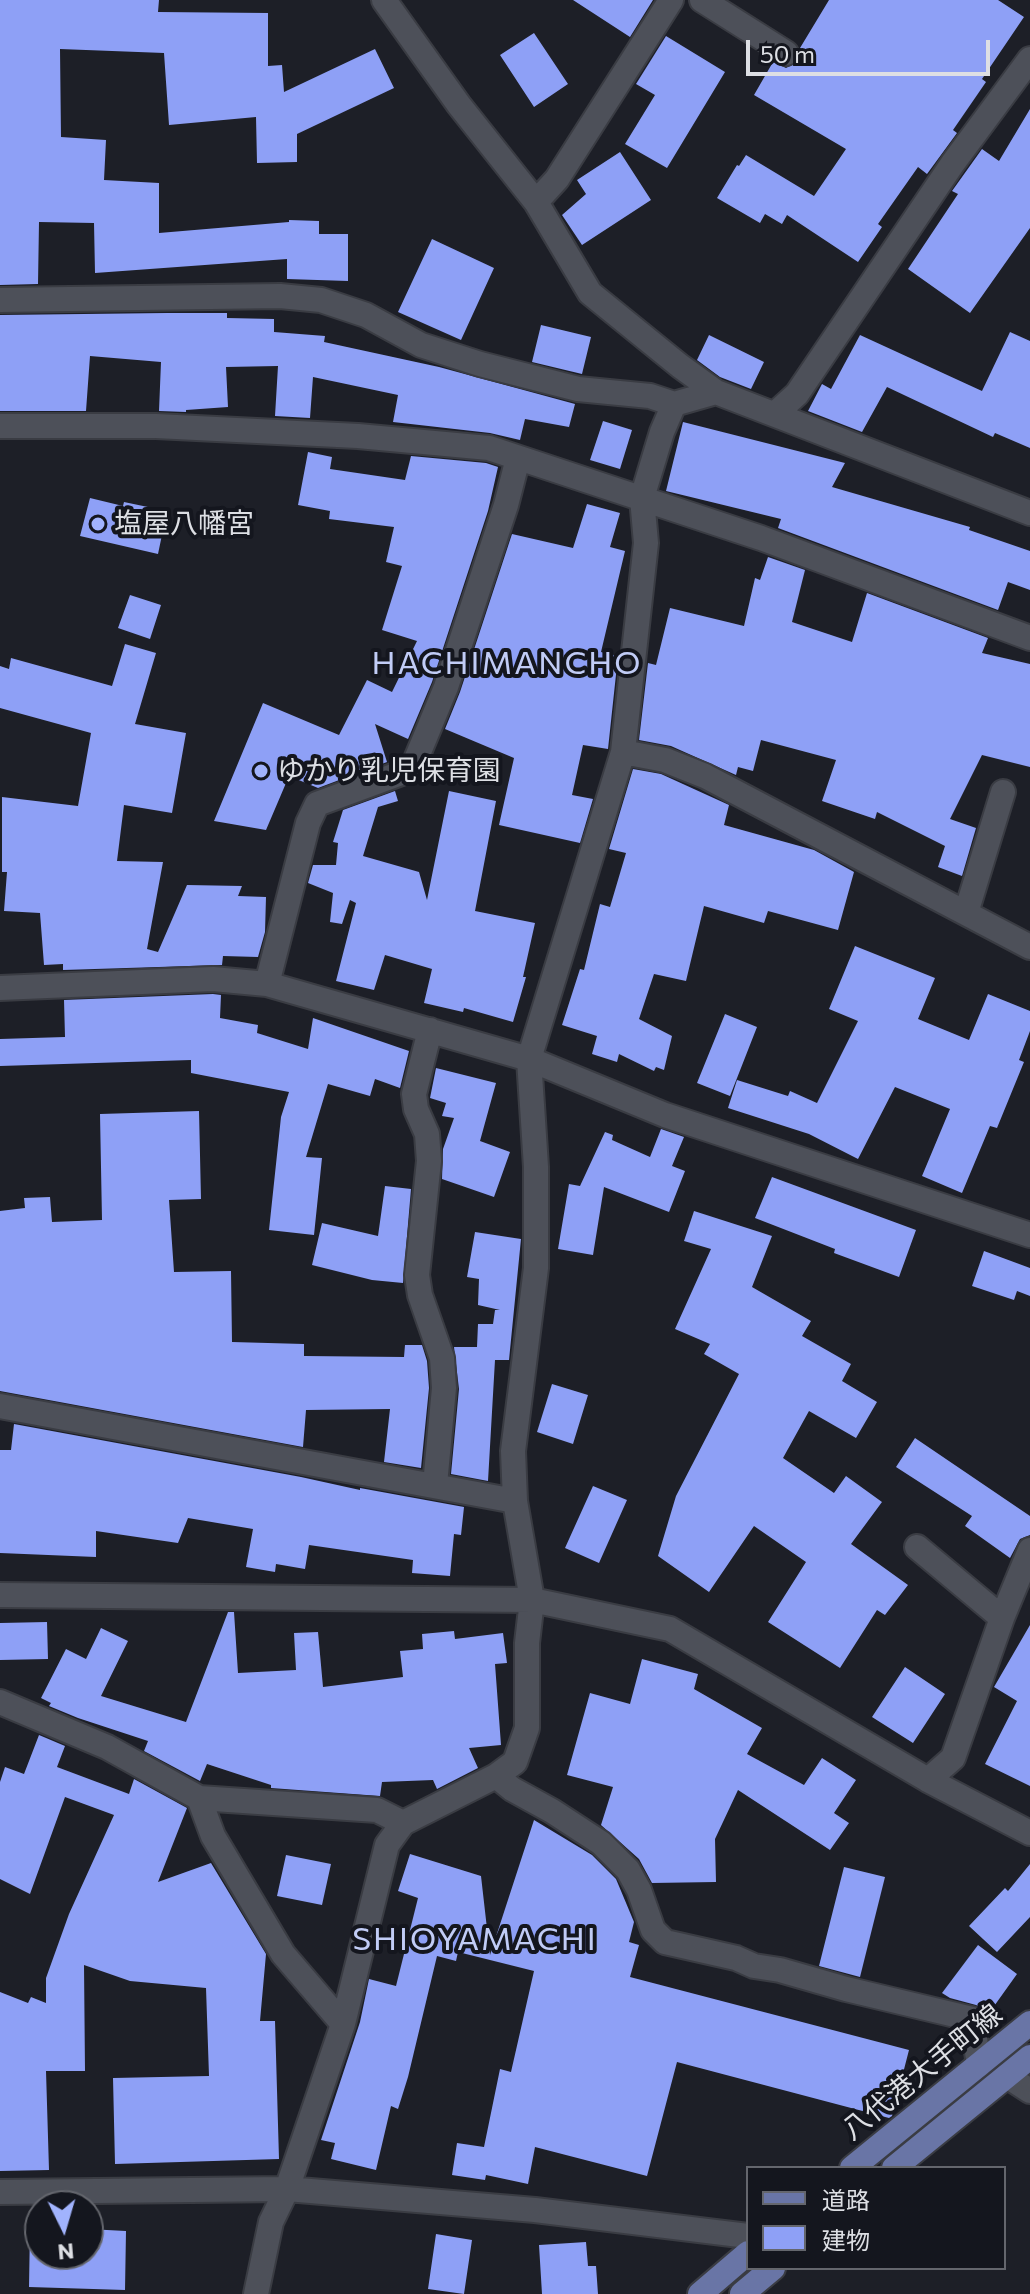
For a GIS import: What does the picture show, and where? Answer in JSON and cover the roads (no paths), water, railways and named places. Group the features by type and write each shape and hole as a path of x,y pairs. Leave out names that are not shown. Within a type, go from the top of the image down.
{"main road":[{"name":"八代港大手町線","path":"854,2166 1030,2023"},
{"name":"八代港大手町線","path":"896,2166 1030,2057"},
{"path":"700,2294 746,2255"},
{"path":"742,2294 771,2270"}],"street":[{"path":"384,0 459,105 536,202 590,293 680,366 716,392 1030,513"},
{"path":"536,202 557,179 671,0"},
{"path":"702,0 786,53"},
{"path":"775,414 797,394 953,163 1030,59"},
{"path":"0,300 280,296 321,300 366,315 421,345 578,389 650,396 674,404 716,392"},
{"path":"256,2294 271,2222 287,2189 343,2024 387,1845 403,1823 496,1776 515,1762 527,1728 527,1643 532,1600 515,1501 513,1451 536,1268 536,1167 529,1059 623,752 646,543 642,498 674,404"},
{"path":"0,426 156,426 358,436 489,448 761,538 1030,638"},
{"path":"267,984 308,823 317,804 412,769 446,687 506,505 518,458"},
{"path":"623,752 665,760 705,776 1030,947"},
{"path":"966,913 1003,792"},
{"path":"0,988 213,979 267,984 529,1059 665,1115 1030,1235"},
{"path":"430,1030 414,1094 416,1109 427,1134 429,1161 417,1275 420,1295 442,1358 444,1388 435,1485"},
{"path":"0,1406 515,1501"},
{"path":"917,1547 1002,1618"},
{"path":"928,1780 953,1758 1002,1618 1030,1550"},
{"path":"0,1595 532,1600 670,1629 928,1780 1030,1833"},
{"path":"0,1702 107,1747 199,1798 377,1810 403,1823"},
{"path":"496,1776 601,1843 628,1870 639,1890 653,1930 665,1942 972,2019 979,2065"},
{"path":"199,1798 213,1836 283,1954 343,2024"},
{"path":"1007,2076 1030,2091"},
{"path":"0,2192 287,2189 519,2209 746,2236"}],"place":[{"name":"塩屋八幡宮","path":"98,524"},
{"name":"ゆかり乳児保育園","path":"261,771"}],"district":[{"name":"HACHIMANCHO","path":"507,663"},
{"name":"SHIOYAMACHI","path":"475,1939"}]}
